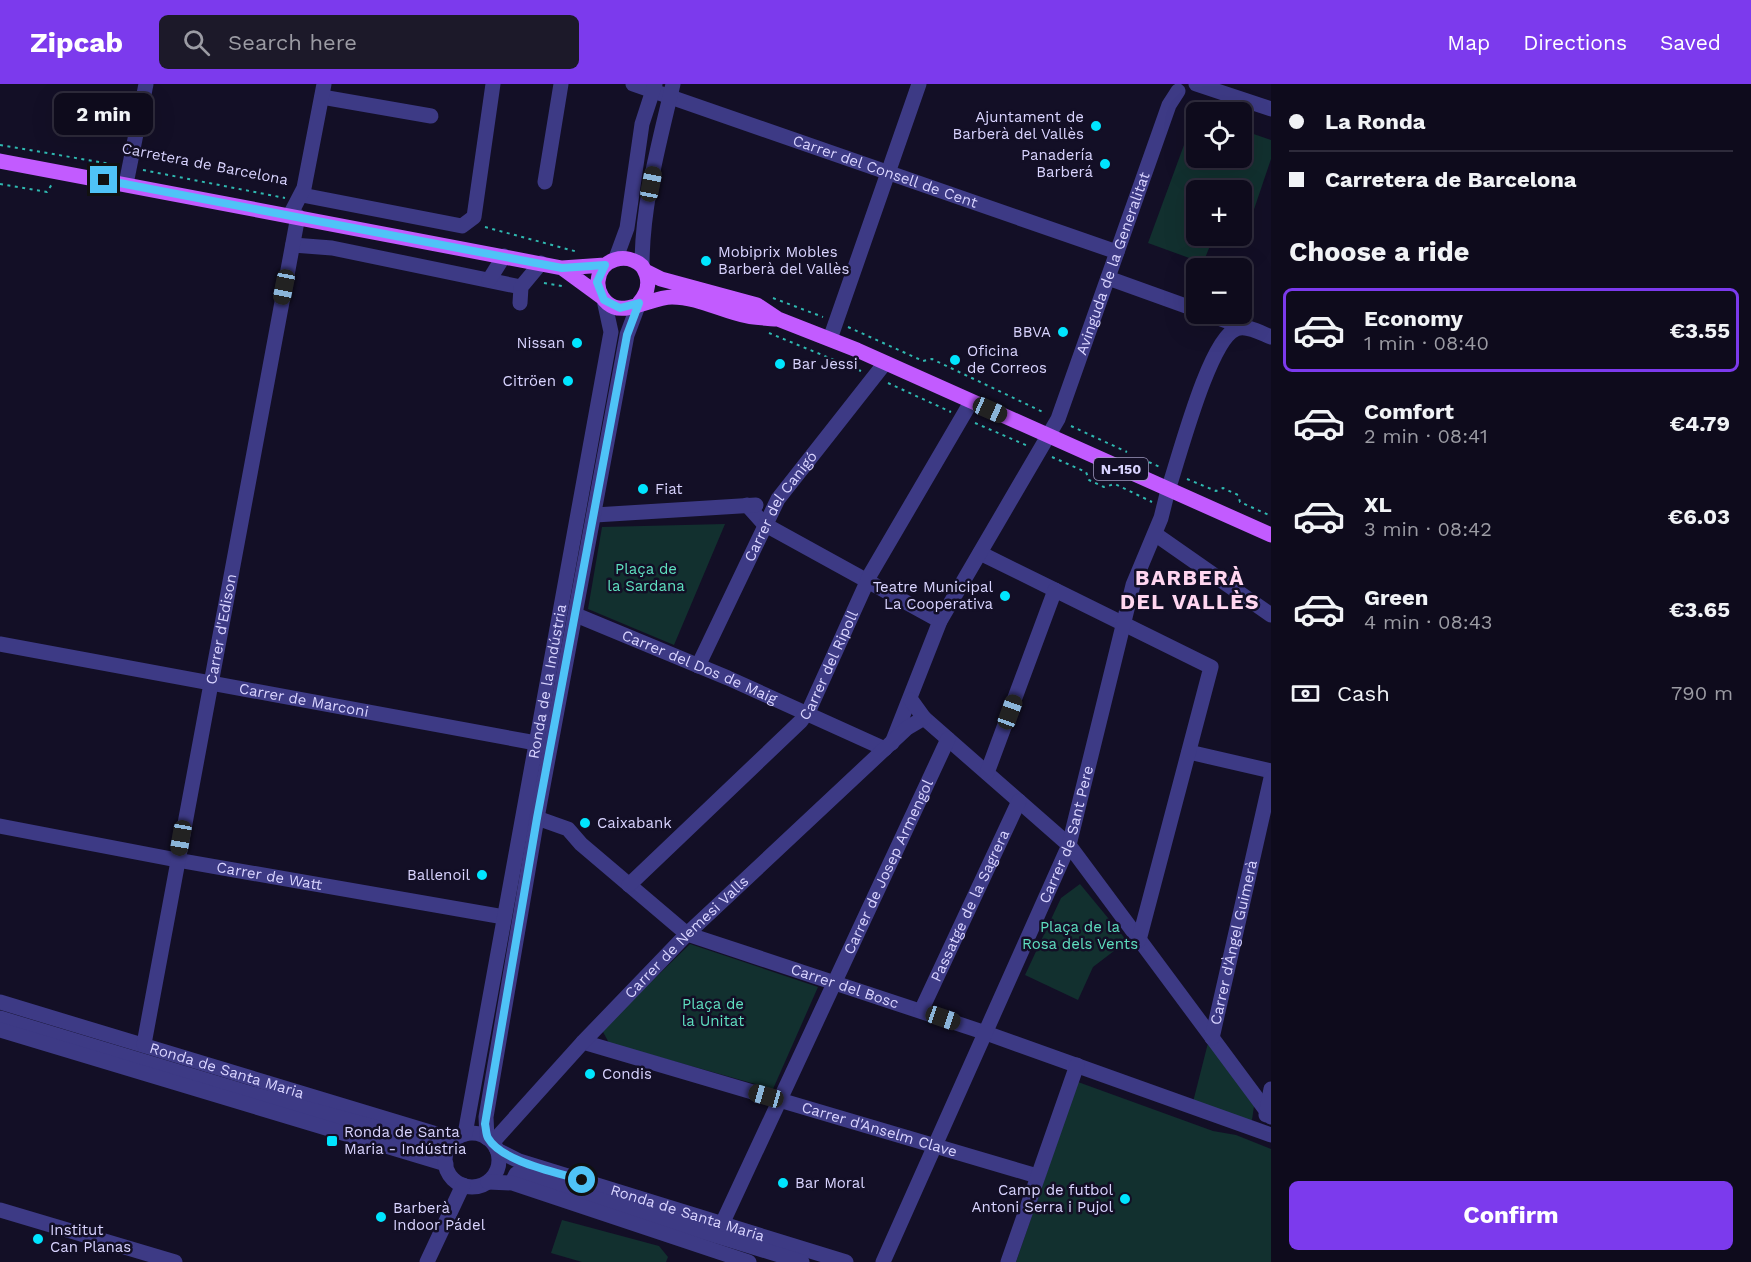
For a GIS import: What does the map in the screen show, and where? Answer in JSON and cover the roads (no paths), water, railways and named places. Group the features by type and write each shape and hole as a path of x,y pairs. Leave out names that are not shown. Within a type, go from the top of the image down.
{"main road":[{"name":"N-150","path":"0,161 126,184 298,203 371,230 562,268 628,258 662,279 757,305 778,319 885,363 1271,535"},
{"path":"603,299 597,282 611,262"},
{"name":"N-150","path":"562,268 603,299 620,308 664,297 687,298 747,316 778,319"},
{"path":"639,303 647,290 644,268"}],"street":[{"path":"126,184 146,84"},
{"path":"298,203 322,200 462,226 474,217 493,84"},
{"path":"545,182 561,84"},
{"name":"Carrer del Consell de Cent","path":"633,84 671,90 887,174 1117,252"},
{"path":"830,339 919,84"},
{"path":"1175,87 1185,92 1196,84 1271,109"},
{"name":"Avinguda de la Generalitat","path":"1047,436 1058,419 1175,87"},
{"path":"611,262 627,228 642,124 654,88"},
{"path":"644,268 644,223 671,90"},
{"path":"323,91 431,116"},
{"name":"Carrer d'Edison","path":"144,1044 293,245 298,203 323,91"},
{"path":"371,230 385,259"},
{"path":"293,245 332,248 521,287"},
{"path":"489,280 504,256"},
{"path":"520,303 521,287 540,263"},
{"path":"1108,278 1186,306"},
{"name":"Ronda de la Indústria","path":"459,1138 504,917 611,333 603,299"},
{"name":"Ronda de la Indústria","path":"492,1143 486,1117 537,818 627,335 639,303"},
{"path":"1235,324 1271,337"},
{"name":"Carrer de Sant Pere","path":"883,1262 1069,845 1133,585 1165,508 1168,490 1210,363 1225,335 1243,327"},
{"name":"Carrer del Canigó","path":"698,666 764,524 778,499 885,363"},
{"name":"Carrer del Ripoll","path":"629,885 791,731 806,713 868,580 972,402"},
{"name":"Carrer de Nemesi Valls","path":"888,746 911,700 940,621 1047,436"},
{"path":"595,515 769,504 778,499"},
{"path":"747,505 764,524 940,621"},
{"path":"1155,534 1211,576 1271,615"},
{"path":"980,553 1211,667 1139,940"},
{"path":"987,773 1055,590"},
{"name":"Carrer del Dos de Maig","path":"576,615 888,746"},
{"name":"Carrer de Marconi","path":"0,644 536,743"},
{"path":"911,700 924,718 1069,845 1266,1110"},
{"name":"Carrer de Nemesi Valls","path":"492,1143 583,1042 687,934 907,728 924,718"},
{"name":"Carrer de Josep Armengol","path":"722,1224 948,739"},
{"path":"1189,752 1271,771"},
{"name":"Carrer d'Àngel Guimerà","path":"1212,1038 1271,778"},
{"name":"Passatge de la Sagrera","path":"921,1011 1019,801"},
{"name":"Carrer del Bosc","path":"537,818 568,829 687,934 986,1033 1264,1133"},
{"name":"Carrer de Watt","path":"0,826 177,860 504,917"},
{"name":"Ronda de Santa Maria","path":"0,1002 440,1135 459,1138"},
{"name":"Ronda de Santa Maria","path":"0,1018 429,1146"},
{"name":"Ronda de Santa Maria","path":"0,1030 446,1164"},
{"name":"Carrer d'Anselm Clave","path":"583,1042 1037,1176"},
{"path":"1008,1262 1077,1065"},
{"path":"1264,1133 1271,1089"},
{"path":"472,1133 492,1143 498,1167 488,1182 471,1187 463,1185 452,1177 446,1164 446,1156 459,1138 472,1133"},
{"name":"Ronda de Santa Maria","path":"492,1143 519,1161 846,1262"},
{"name":"Ronda de Santa Maria","path":"516,1174 802,1262"},
{"name":"Ronda de Santa Maria","path":"488,1182 512,1183 749,1262"},
{"path":"427,1262 463,1185"},
{"path":"0,1210 175,1262"}],"place":[{"name":"Ajuntament de Barberà del Vallès","path":"1096,126"},
{"name":"Panadería Barberá","path":"1105,164"},
{"name":"Mobiprix Mobles Barberà del Vallès","path":"706,261"},
{"name":"BBVA","path":"1063,332"},
{"name":"Nissan","path":"577,343"},
{"name":"Oficina de Correos","path":"955,360"},
{"name":"Bar Jessi","path":"780,364"},
{"name":"Citröen","path":"568,381"},
{"name":"Fiat","path":"643,489"},
{"name":"Teatre Municipal La Cooperativa","path":"1005,596"},
{"name":"Caixabank","path":"585,823"},
{"name":"Ballenoil","path":"482,875"},
{"name":"Condis","path":"590,1074"},
{"name":"Ronda de Santa Maria - Indústria","path":"332,1141"},
{"name":"Bar Moral","path":"783,1183"},
{"name":"Camp de futbol Antoni Serra i Pujol","path":"1125,1199"},
{"name":"Barberà Indoor Pádel","path":"381,1217"},
{"name":"Institut Can Planas","path":"38,1239"}],"district":[{"name":"BARBERÀ DEL VALLÈS","path":"1190,590"}],"park label":[{"name":"Plaça de la Sardana","path":"646,578"},
{"name":"Plaça de la Rosa dels Vents","path":"1080,936"},
{"name":"Plaça de la Unitat","path":"713,1012"}]}
